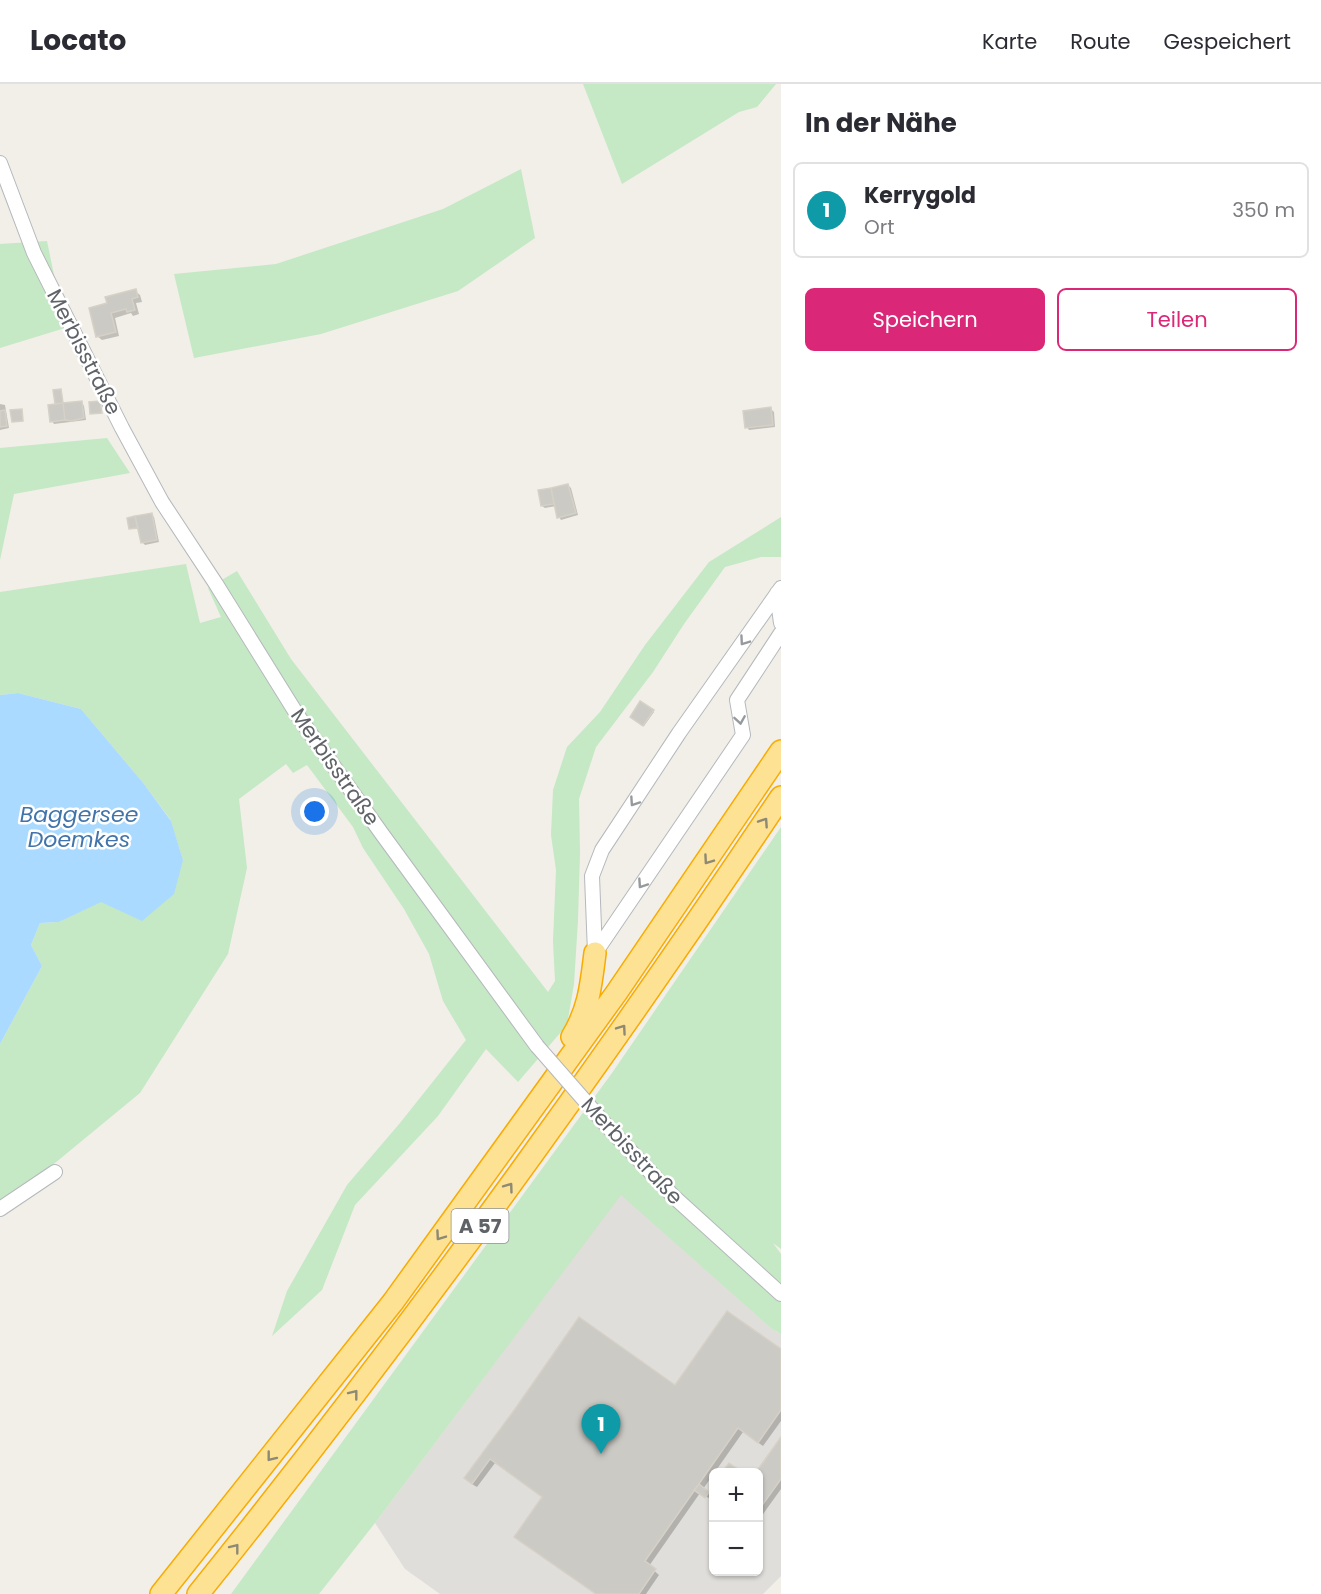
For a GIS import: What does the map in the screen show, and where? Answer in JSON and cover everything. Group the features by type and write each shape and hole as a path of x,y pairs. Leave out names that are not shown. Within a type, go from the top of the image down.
{"highway":[{"name":"A 57","path":"161,1594 393,1302 510,1137 617,992 781,752"},
{"name":"A 57","path":"198,1594 362,1384 494,1207 625,1024 781,797"},
{"path":"510,1137 582,1020 590,995 595,953"}],"street":[{"name":"Merbisstraße","path":"0,163 34,253 122,428 162,502 298,716 537,1046 672,1196 781,1294"},
{"path":"779,591 781,623"},
{"path":"595,953 592,876 602,850 679,734 779,591"},
{"path":"595,953 743,735 737,700 781,633"},
{"path":"0,1209 55,1172"}],"shaded area":[{"path":"621,1194 772,1329 781,1334 781,1576 763,1594 440,1594 405,1569 375,1523"}],"green space":[{"path":"583,84 776,84 757,107 739,112 622,184"},
{"path":"521,169 535,238 458,291 321,334 194,358 174,274 276,264 443,209"},
{"path":"47,241 65,328 0,348 0,244"},
{"path":"107,438 130,473 14,494 0,560 0,448"},
{"path":"781,517 781,557 761,557 725,567 653,672 596,747 579,799 578,920 574,984 567,1025 518,1082 486,1049 438,1116 355,1205 322,1290 272,1336 287,1291 347,1185 466,1040 443,1001 429,954 404,909 363,848 353,827 307,765 293,773 286,764 239,799 247,868 228,954 140,1093 21,1191 0,1205 0,1044 42,966 31,945 40,923 59,922 183,860 170,819 144,784 81,709 18,693 0,695 0,592 186,564 200,623 221,617 208,588 237,571 291,659 548,992 555,981 553,941 556,870 551,835 553,790 567,747 600,712 645,645 709,562"},
{"path":"781,827 781,1249 773,1243 781,1254 781,1334 772,1329 621,1195 375,1523 319,1594 231,1594 612,1073"}],"water":[{"name":"Baggersee Doemkes","path":"18,693 81,709 144,784 171,821 183,860 174,894 142,921 101,902 59,922 40,923 31,945 42,966 0,1044 0,695"}],"building":[{"path":"136,289 138,297 132,299 135,310 127,312 126,309 111,313 116,332 96,337 89,308 107,303 105,297"},
{"path":"61,389 63,403 55,404 53,390"},
{"path":"82,401 84,418 65,420 63,403"},
{"path":"100,401 102,413 90,414 89,402"},
{"path":"63,403 65,420 50,422 48,405"},
{"path":"771,407 773,425 745,428 743,411"},
{"path":"22,409 23,421 12,422 10,410"},
{"path":"5,410 7,426 0,427 0,411"},
{"path":"568,484 576,513 557,518 551,488"},
{"path":"551,488 554,504 541,506 538,490"},
{"path":"152,513 157,540 141,543 135,516"},
{"path":"135,516 138,528 129,529 127,518"},
{"path":"640,701 654,710 643,726 630,717"},
{"path":"727,1311 781,1349 781,1410 758,1443 738,1428 645,1561 656,1569 639,1594 596,1594 514,1537 542,1497 490,1459 472,1484 464,1478 579,1317 675,1385"},
{"path":"781,1437 781,1479 763,1504 763,1468 759,1468"},
{"path":"729,1463 736,1468 725,1468"},
{"path":"699,1484 709,1492 705,1498 694,1490"}],"place":[{"name":"Kerrygold","path":"601,1454"}]}
